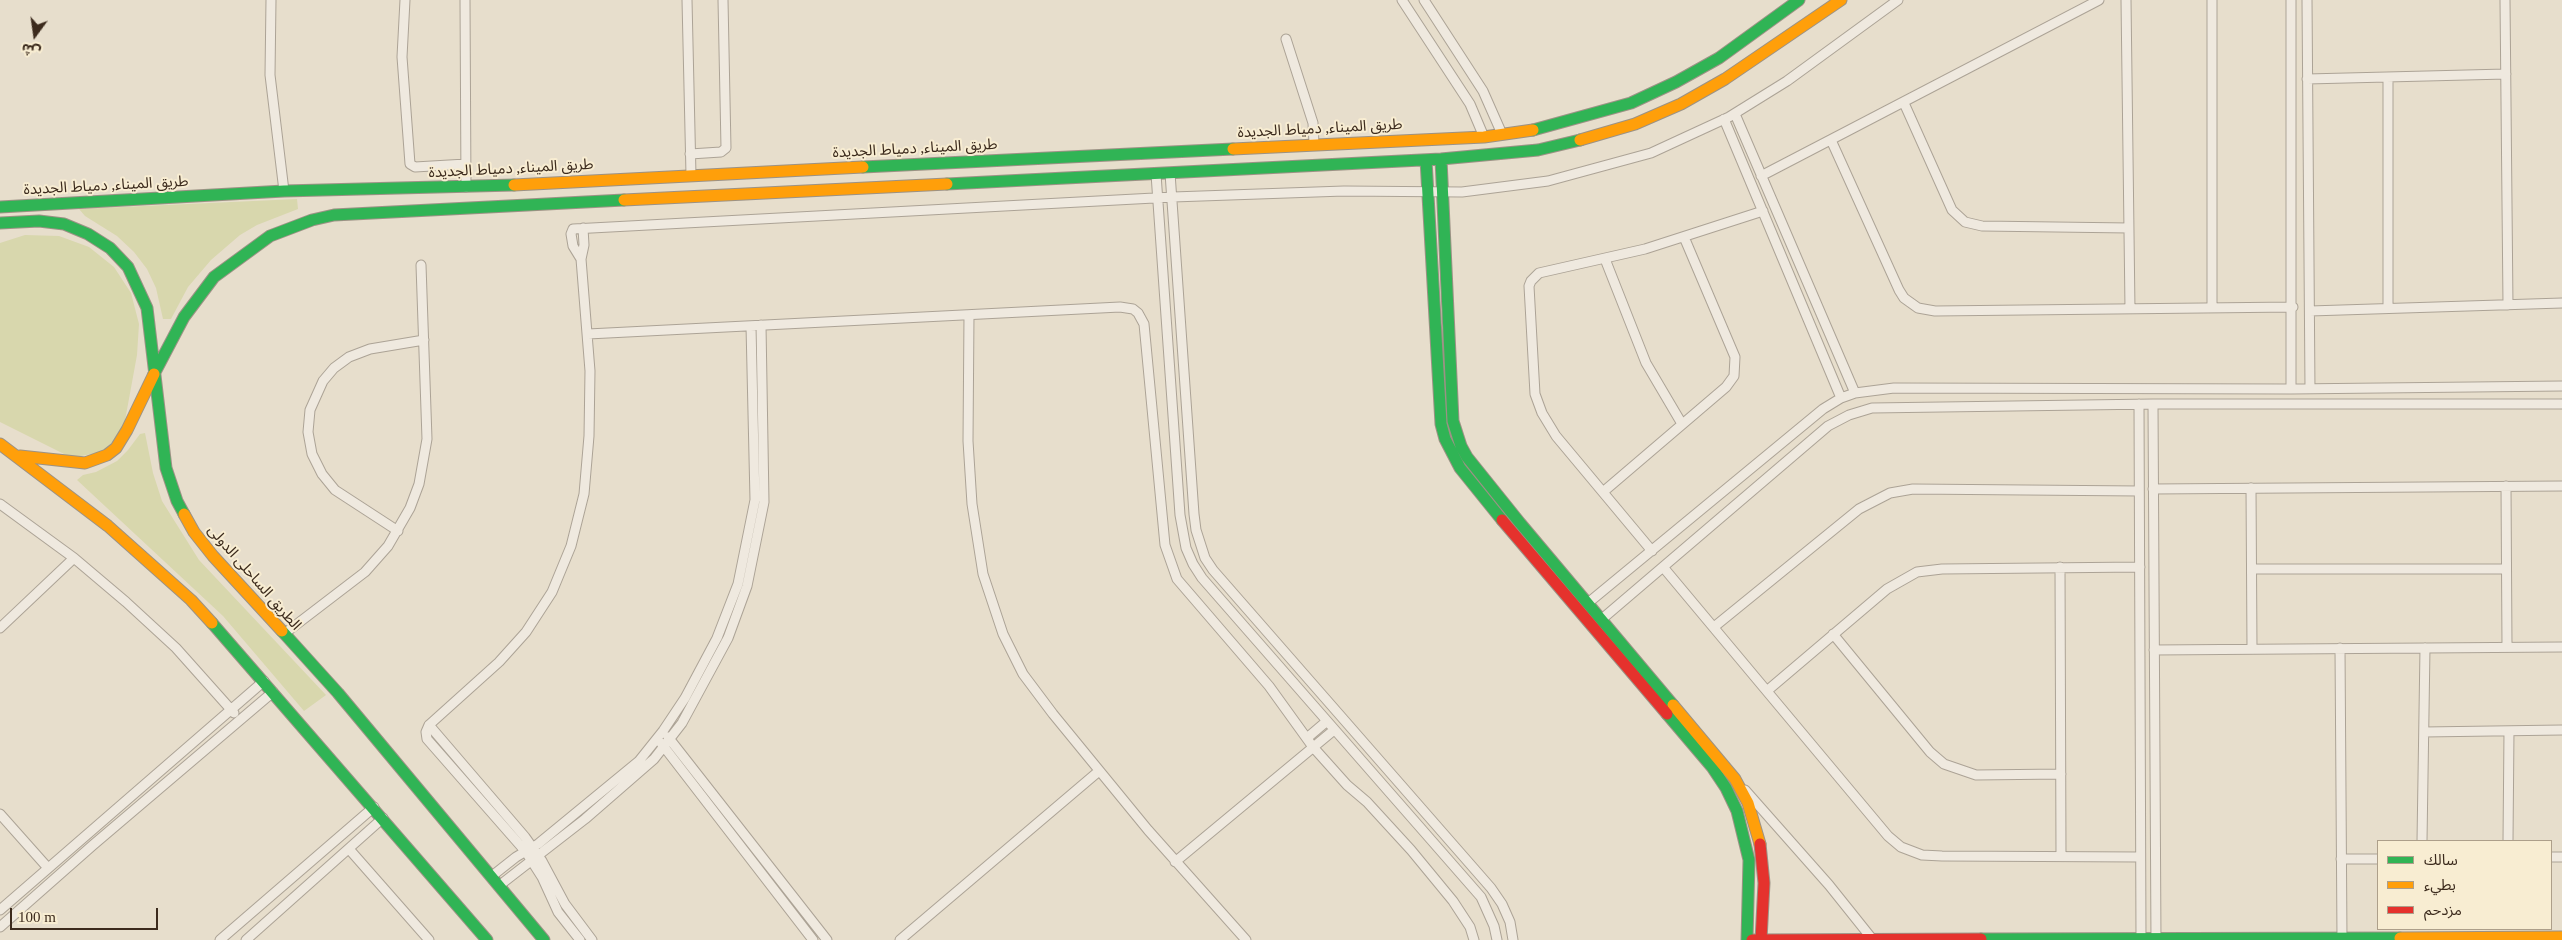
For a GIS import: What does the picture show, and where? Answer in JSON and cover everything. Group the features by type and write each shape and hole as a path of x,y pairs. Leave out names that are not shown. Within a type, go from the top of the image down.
{"main road":[{"name":"طريق الميناء, دمياط الجديدة","path":"0,207 284,192 466,186 1484,137 1583,118 1631,103 1676,82 1719,58 1799,0"},
{"path":"18,456 85,462 107,455 116,448 184,317 214,278 248,250 270,236 312,220 334,215 409,211 1440,160 1538,150 1587,139 1635,124 1681,104 1725,79 1841,0"},
{"path":"1052,157 1048,168 1054,179"},
{"path":"1032,158 1037,164 1039,171 1033,180"},
{"path":"1426,160 1439,408 1445,439 1460,468 1712,767 1726,788 1740,819 1750,860 1747,940 2156,940 2562,937"},
{"path":"1440,160 1452,405 1456,434 1467,457 1735,779 1748,803 1763,855 1764,882 1761,940"},
{"name":"الطريق الساحلى الدولى","path":"0,223 39,221 64,224 88,234 119,257 139,287 147,308 166,468 181,510 194,532 212,556 338,693 544,940"},
{"path":"0,444 108,526 176,584 214,623 384,818 487,940"},
{"path":"1540,565 1550,557"}],"street":[{"path":"271,0 270,75 284,192"},
{"path":"405,0 402,57 410,164 415,167 466,164"},
{"path":"465,0 466,186"},
{"path":"688,0 691,175"},
{"path":"690,154 722,152 726,148 723,0"},
{"path":"1402,0 1470,104 1484,137"},
{"path":"1424,0 1483,91 1502,134"},
{"path":"581,259 573,246 571,232 573,228 1173,197 1344,191 1442,192 1508,188 1581,174 1651,153 1735,114 1787,80 1898,0"},
{"path":"1762,176 2099,0"},
{"path":"2126,0 2130,309"},
{"path":"2212,0 2212,308"},
{"path":"2291,0 2293,307 2291,389"},
{"path":"2310,389 2307,0 2315,0"},
{"path":"2505,0 2508,305"},
{"path":"1286,39 1312,122 1314,144"},
{"path":"2307,79 2506,74"},
{"path":"2388,77 2388,308"},
{"path":"1904,103 1952,210 1965,222 1982,226 2129,228"},
{"path":"1735,114 1855,393"},
{"path":"1724,120 1841,398"},
{"path":"1831,140 1899,290 1910,304 1918,308 1936,311 2293,307"},
{"path":"1170,173 1194,514 1196,530 1205,558 1213,570 1491,888 1502,904 1510,922 1513,940"},
{"path":"1156,174 1170,391 1180,515 1186,548 1202,578 1480,897 1494,926 1497,940"},
{"path":"1652,552 1549,426 1538,404 1535,394 1529,286 1539,273 1605,259 1684,237 1763,211"},
{"path":"583,228 584,245 581,259 590,381 588,464 579,519 562,572 541,611 514,646 429,725 426,732 428,738 530,850 592,940"},
{"path":"1602,492 1731,382 1736,363 1684,237"},
{"path":"1605,259 1646,363 1682,424"},
{"path":"284,634 365,572 398,531 410,508 425,458 427,429 421,265"},
{"path":"2310,310 2562,303"},
{"path":"588,334 1127,307 1138,313 1144,324 1165,545 1172,568 1184,589 1270,686 1313,747 1342,780 1367,802 1411,850 1464,915 1474,940"},
{"path":"969,315 970,480 977,542 987,589 1003,634 1023,674 1099,771 1175,862 1246,940"},
{"path":"500,885 521,867 536,859 632,780 664,748 693,706 728,638 742,604 751,568 765,487 760,325"},
{"path":"492,876 516,857 530,850 639,761 658,739 697,678 717,638 733,601 742,567 756,485 751,326"},
{"path":"398,531 335,490 322,474 312,454 308,432 310,410 323,381 334,368 349,358 370,349 424,340"},
{"path":"1588,603 1823,409 1841,398 1855,393 1894,388 2310,389 2562,386"},
{"path":"2139,404 2141,940"},
{"path":"2153,404 2156,940"},
{"path":"1602,619 1828,426 1860,411 1898,406 2562,404"},
{"path":"2506,486 2506,647"},
{"path":"2153,489 2562,486"},
{"path":"2251,488 2252,649"},
{"path":"1714,627 1859,509 1890,493 1913,489 2139,491"},
{"path":"0,504 74,558 163,637 240,719"},
{"path":"0,628 74,558"},
{"path":"1663,567 1768,690 1888,836 1902,847 1916,853 1932,856 2140,857"},
{"path":"1768,690 1896,582 1917,572 1942,569 2140,567"},
{"path":"2060,568 2061,856"},
{"path":"2252,569 2506,569"},
{"path":"1833,634 1930,752 1944,764 1976,775 2061,774"},
{"path":"2154,650 2562,647"},
{"path":"2340,648 2342,939"},
{"path":"2422,840 2425,648"},
{"path":"0,910 230,709 264,682"},
{"path":"0,927 273,692"},
{"path":"1306,738 1327,721"},
{"path":"1175,862 1334,730"},
{"path":"2424,732 2562,730"},
{"path":"663,731 826,940"},
{"path":"2508,840 2509,731"},
{"path":"658,739 813,940"},
{"path":"900,940 1099,771"},
{"path":"1735,779 1818,871 1873,940"},
{"path":"220,940 374,807"},
{"path":"0,814 48,868"},
{"path":"246,940 384,818"},
{"path":"349,850 429,940"},
{"path":"536,859 558,912 580,940"},
{"path":"2341,859 2377,859"}],"green space":[{"path":"297,199 298,209 257,225 240,235 211,260 188,287 171,319 163,319 156,288 147,269 134,252 117,236 85,216 79,209"},
{"path":"25,235 59,236 89,247 114,267 131,293 139,324 137,355 124,426 106,451 72,458 0,422 0,243"},
{"path":"145,433 153,473 162,501 199,560 326,695 304,711 223,616 77,480 83,475 96,472 117,461 140,434"}],"traffic: fast":[{"path":"1533,130 1631,103 1676,82 1719,58 1799,0"},
{"path":"947,184 1441,159 1538,150 1580,140"},
{"path":"863,167 1233,149"},
{"path":"1441,159 1453,421 1461,446 1467,457 1520,523 1673,705"},
{"path":"1426,160 1441,424 1445,439 1460,468 1502,520"},
{"path":"0,207 284,191 514,185"},
{"path":"154,374 184,317 214,277 270,236 312,220 334,215 624,200"},
{"path":"0,223 39,221 64,224 88,234 110,248 128,267 147,308 166,468 177,501 184,514"},
{"path":"212,623 487,940"},
{"path":"282,631 338,693 544,940"},
{"path":"1667,714 1712,767 1726,788 1737,811 1749,860 1747,940"},
{"path":"1981,939 2400,938"}],"traffic: slow":[{"path":"1580,140 1635,124 1681,104 1725,79 1841,0"},
{"path":"1233,149 1484,137 1533,130"},
{"path":"514,185 863,167"},
{"path":"624,200 947,184"},
{"path":"20,456 85,463 107,455 116,448 127,430 154,374"},
{"path":"0,444 108,526 191,600 212,623"},
{"path":"184,514 194,532 213,556 282,631"},
{"path":"1673,705 1735,779 1748,803 1760,844"},
{"path":"2400,938 2562,937"}],"traffic: jam":[{"path":"1502,520 1667,714"},
{"path":"1760,844 1764,883 1761,940"},
{"path":"1752,940 1981,939"}]}
